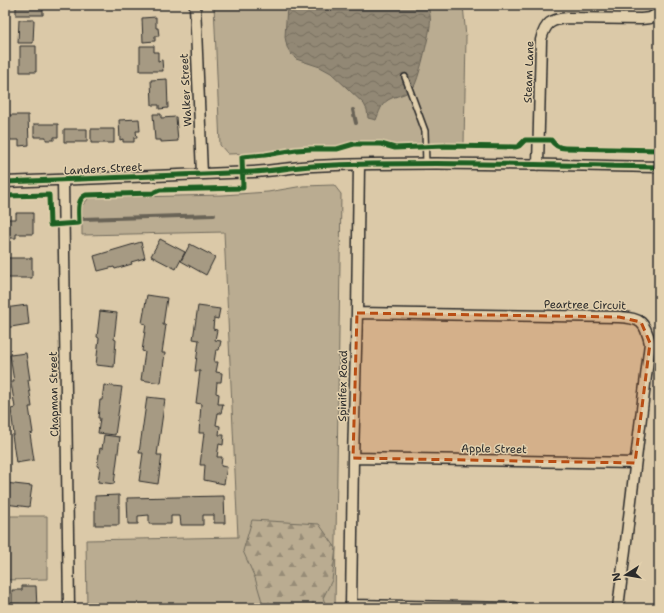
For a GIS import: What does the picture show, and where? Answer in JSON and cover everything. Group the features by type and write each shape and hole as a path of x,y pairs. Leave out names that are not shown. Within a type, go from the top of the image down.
{"street":[{"name":"Walker Street","path":"194,5 202,174"},
{"name":"Steam Lane","path":"538,165 541,40 548,23 556,19 568,18 641,19 650,18 659,13"},
{"name":"Landers Street","path":"5,182 253,172 314,166 451,163 659,167"},
{"name":"Spinifex Road","path":"351,606 359,165"},
{"name":"Chapman Street","path":"63,180 69,608"},
{"name":"Peartree Circuit","path":"357,313 619,317 630,318 641,322 647,331 650,343 618,608"},
{"name":"Apple Street","path":"353,458 635,463"},
{"path":"351,606 515,608"}],"lane":[{"path":"405,76 425,131 426,164"}],"highlighted area":[{"path":"357,313 619,317 641,322 650,343 635,463 353,458"}],"green space":[{"path":"214,5 463,5 466,37 464,144 393,145 381,141 350,142 338,146 298,147 261,153 228,154 220,145"},
{"path":"334,185 341,194 335,608 87,608 86,540 238,537 224,232 82,235 82,206 89,198 223,195 268,192 303,186"},
{"path":"5,516 47,516 47,579 5,580"},
{"path":"252,520 319,524 336,548 332,580 323,598 327,608 262,608 263,605 255,578 243,551"}],"water":[{"path":"287,5 427,5 430,18 429,31 426,48 413,88 407,93 391,98 386,102 380,109 376,120 368,118 367,110 364,104 331,73 320,67 296,59 291,54 287,47 285,37"}],"building":[{"path":"16,5 43,5 43,15 16,15"},
{"path":"153,5 153,6 137,6"},
{"path":"156,17 156,28 158,28 159,36 155,36 155,41 143,42 142,18"},
{"path":"19,20 34,20 33,43 18,43"},
{"path":"20,46 36,46 36,72 20,72"},
{"path":"140,46 154,46 154,52 158,52 158,61 162,60 163,71 140,71"},
{"path":"167,79 168,108 159,109 159,105 152,105 151,80"},
{"path":"153,114 161,114 161,118 176,117 178,141 161,142 161,140 155,140"},
{"path":"7,115 28,115 29,145 19,146 19,140 7,140"},
{"path":"139,119 140,131 136,131 137,138 134,138 134,142 123,142 123,139 120,140 119,120"},
{"path":"34,124 58,124 58,137 54,137 54,140 46,140 46,137 34,137"},
{"path":"64,129 87,129 87,142 64,142"},
{"path":"91,129 114,129 114,143 91,143"},
{"path":"16,213 33,213 33,234 16,234 16,238 5,238 5,219 16,219"},
{"path":"160,239 185,252 176,269 151,256"},
{"path":"141,242 145,258 115,269 114,267 98,271 94,256"},
{"path":"190,244 215,257 206,275 181,261"},
{"path":"5,258 32,258 32,278 5,278"},
{"path":"147,295 167,298 163,325 166,325 162,353 165,353 161,383 141,380 145,352 142,351 146,324 142,323"},
{"path":"27,305 29,324 5,328 5,308"},
{"path":"198,306 220,309 218,319 214,318 213,329 217,330 215,340 221,341 219,350 216,350 214,362 218,362 216,372 222,373 221,382 217,382 216,393 219,394 218,404 223,404 221,413 218,413 216,425 220,426 219,435 224,435 223,445 219,444 217,457 222,457 221,466 227,467 224,484 204,480 205,465 200,465 204,433 199,433 201,404 196,403 200,371 195,371 199,340 193,339"},
{"path":"100,311 117,313 114,339 116,340 114,367 96,365"},
{"path":"26,353 32,407 29,407 33,433 30,434 34,460 16,463 12,435 14,435 11,409 15,408 11,382 14,382 10,355"},
{"path":"104,385 122,387 115,435 98,433 100,400 102,400"},
{"path":"147,397 165,399 157,455 162,455 158,484 139,481 143,453 139,453"},
{"path":"104,435 120,437 114,484 98,482 100,467 97,466"},
{"path":"5,483 32,486 29,507 5,504"},
{"path":"119,495 119,525 95,525 95,496"},
{"path":"224,496 225,523 214,523 214,515 203,515 203,525 181,525 180,516 171,516 171,524 149,524 149,515 138,516 138,524 128,524 127,498"},
{"path":"22,586 36,586 37,608 20,608 20,604 12,604 12,590 22,590"}],"waterway":[{"path":"353,110 356,123"},
{"path":"82,219 214,215"}],"cycle path":[{"path":"5,196 49,195 50,225 79,223 79,203 86,195 153,193 160,190 243,188 242,157 296,150 337,149 354,144 381,144 395,148 444,146 516,147 525,140 551,140 556,145 563,148 659,150"},
{"path":"5,182 253,172 306,167 399,164 659,167"}]}
